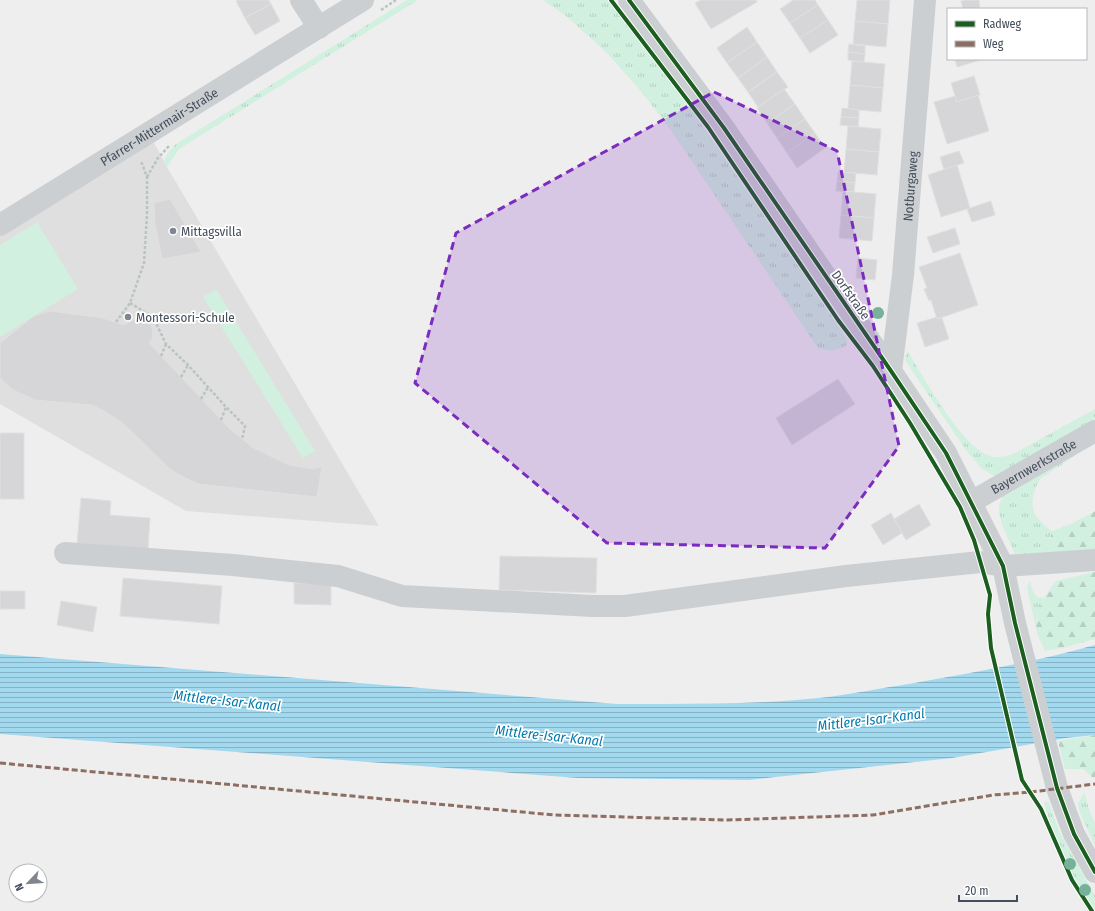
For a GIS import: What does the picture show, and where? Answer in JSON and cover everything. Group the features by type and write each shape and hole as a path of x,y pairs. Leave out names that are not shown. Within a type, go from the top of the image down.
{"street":[{"path":"301,0 319,28"},
{"name":"Pfarrer-Mittermair-Straße","path":"0,224 363,0"},
{"name":"Dorfstraße","path":"629,0 724,128 946,453 1003,566 1015,624 1052,769 1065,812 1074,834 1095,872"},
{"name":"Notburgaweg","path":"891,372 903,275 925,0"},
{"name":"Bayernwerkstraße","path":"971,502 1095,430"},
{"path":"65,553 233,565 338,576 402,596 592,606 625,606 846,576 980,562 1003,566 1095,560"}],"path":[{"path":"116,322 130,303 144,263 147,214 147,176 134,142"},
{"path":"130,303 153,317 166,344 188,365 226,408 246,426 242,439"},
{"path":"161,356 166,344"},
{"path":"181,377 188,365"},
{"path":"201,399 208,387"},
{"path":"221,420 226,408"}],"highlighted area":[{"path":"714,92 837,151 899,446 825,548 607,543 415,383 456,233"}],"shaded area":[{"name":"Montessori-Schule","path":"151,137 167,167 379,526 186,511 0,404 0,230"}],"green space":[{"path":"407,0 418,0 179,149 167,167 164,161 167,154 176,144"},
{"path":"543,0 607,0 616,9 677,90 735,173 830,312 847,340 847,345 840,349 833,350 818,348 670,129 640,90 607,53 566,16"},
{"path":"37,222 78,289 0,337 0,245"},
{"path":"216,289 315,451 303,458 203,297"},
{"path":"908,351 933,393 955,425 977,449 988,455 1002,457 1015,453 1095,409 1095,419 996,477 981,468 966,450 906,362 905,357"},
{"path":"1076,454 1040,479 1033,497 1032,503 1035,514 1042,523 1052,531 1050,537 1052,556 1019,556 1015,554 1000,519 999,508 1004,495 1008,491"},
{"path":"1095,511 1095,552 1052,556 1049,544 1052,531 1073,523"},
{"path":"1095,572 1095,639 1045,651 1038,636 1037,621 1040,607 1047,593 1056,581"},
{"path":"1030,581 1033,592 1037,597 1044,598 1036,618 1038,636 1027,587"},
{"path":"1095,735 1095,778 1083,769 1065,769 1058,741"},
{"path":"1084,792 1095,823 1095,846 1080,813 1078,804"},
{"path":"1046,801 1049,803 1059,831 1095,896 1095,910 1078,886 1064,859 1048,817 1044,803"}],"water":[{"name":"Mittlere-Isar-Kanal","path":"1095,645 1095,735 1066,738 952,758 749,780 578,778 0,734 0,654 617,704 693,704 769,702 842,695 1002,667"}],"building":[{"path":"269,0 271,4 245,18 236,1"},
{"path":"701,0 756,0 757,2 711,29 695,3"},
{"path":"793,0 815,0 818,5 790,23 780,9"},
{"path":"857,0 890,0 888,24 855,21"},
{"path":"979,0 980,7 963,8 961,1"},
{"path":"271,4 280,21 255,35 245,18"},
{"path":"818,5 828,20 800,38 790,23"},
{"path":"828,20 838,35 810,53 800,38"},
{"path":"855,21 888,24 886,47 853,44"},
{"path":"747,27 757,42 727,63 717,48"},
{"path":"757,42 767,57 738,78 727,63"},
{"path":"849,44 865,46 865,54 848,52"},
{"path":"848,52 865,54 864,62 848,60"},
{"path":"767,57 777,72 748,92 738,78"},
{"path":"955,60 981,60 957,67"},
{"path":"852,61 885,64 883,88 850,85"},
{"path":"777,72 788,87 758,107 748,92"},
{"path":"974,76 980,95 957,102 951,83"},
{"path":"850,85 883,88 881,112 848,109"},
{"path":"784,89 795,104 767,123 757,108"},
{"path":"978,95 989,131 947,144 934,102 955,96 957,102"},
{"path":"795,104 805,119 777,138 767,123"},
{"path":"842,108 859,110 859,118 841,117"},
{"path":"841,117 859,118 858,127 840,125"},
{"path":"805,119 815,133 787,153 777,138"},
{"path":"848,126 881,129 879,152 846,149"},
{"path":"815,133 825,148 797,168 787,153"},
{"path":"846,149 879,152 877,175 844,172"},
{"path":"959,151 964,163 944,170 940,157"},
{"path":"957,165 970,208 941,217 928,175"},
{"path":"838,172 856,173 855,183 837,181"},
{"path":"837,181 855,183 854,192 836,191"},
{"path":"843,191 876,194 874,218 841,215"},
{"name":"Mittagsvilla","path":"170,199 201,252 162,259 155,224 154,203"},
{"path":"991,201 995,215 972,222 967,209"},
{"path":"841,215 874,218 872,241 839,238"},
{"path":"955,228 960,244 933,253 927,237"},
{"path":"960,253 978,305 937,319 931,300 929,301 924,289 927,288 919,267"},
{"path":"858,258 877,260 875,280 856,278"},
{"path":"50,311 103,318 124,325 139,317 147,319 152,327 153,337 149,343 229,428 252,447 289,465 314,469 322,466 317,497 198,484 170,469 123,423 104,411 92,405 35,400 13,390 0,378 0,343 34,316"},
{"path":"937,317 937,319 942,318 949,339 925,347 917,323"},
{"path":"838,379 855,404 792,445 776,418"},
{"path":"0,433 24,433 24,499 0,499"},
{"path":"81,498 111,501 110,515 150,518 148,550 77,543"},
{"path":"919,504 931,525 906,540 894,519"},
{"path":"891,513 902,533 883,545 871,525"},
{"path":"500,556 597,558 596,593 499,590"},
{"path":"123,578 222,586 219,624 120,616"},
{"path":"294,583 331,584 331,605 294,604"},
{"path":"0,591 25,591 25,609 0,609"},
{"path":"61,601 97,607 93,632 57,625"}],"marked path":[{"path":"0,763 554,815 727,820 873,815 993,795 1095,784"}],"cycle path":[{"path":"611,0 708,127 838,320 873,366 910,423 960,507 974,540 990,595 988,614 991,648 1022,780 1041,809 1072,880 1092,911"},
{"path":"629,0 724,128 946,453 1003,566 1015,623 1057,788 1074,834 1095,872"}],"place":[{"name":"Mittagsvilla","path":"173,231"},
{"name":"Montessori-Schule","path":"128,317"}]}
